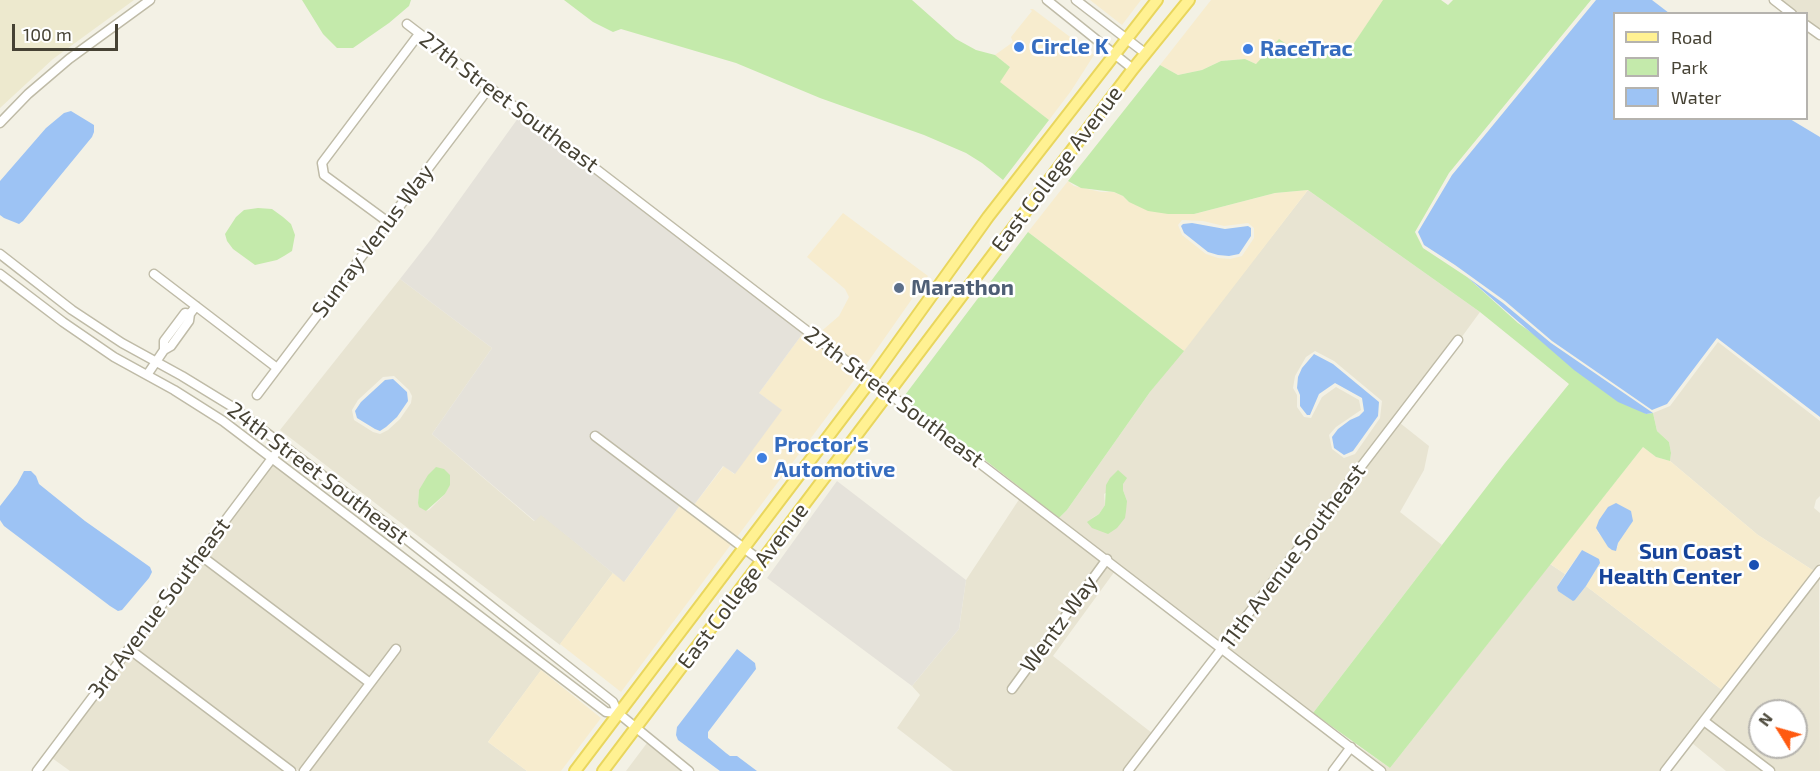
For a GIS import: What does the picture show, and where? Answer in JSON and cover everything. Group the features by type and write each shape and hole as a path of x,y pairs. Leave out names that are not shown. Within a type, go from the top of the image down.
{"main road":[{"name":"East College Avenue","path":"575,771 871,380 988,217 1157,0"},
{"name":"East College Avenue","path":"603,771 1145,53 1189,0"}],"street":[{"path":"0,123 28,94 69,59 150,0"},
{"path":"1047,0 1133,69"},
{"path":"1076,0 1145,53"},
{"path":"1774,0 1789,12"},
{"name":"27th Street Southeast","path":"407,24 1381,771"},
{"path":"388,222 324,175 322,163 419,34"},
{"name":"Sunray Venus Way","path":"257,394 489,88"},
{"name":"24th Street Southeast","path":"0,254 72,310 122,343 231,406 392,528 603,694 613,702 618,713 689,771"},
{"name":"24th Street Southeast","path":"0,274 114,357 223,421 606,712 618,713"},
{"path":"154,274 277,368"},
{"path":"147,375 164,350 164,341 185,313 190,314 196,306"},
{"name":"11th Avenue Southeast","path":"1128,771 1458,340"},
{"path":"594,436 761,561"},
{"name":"3rd Avenue Southeast","path":"37,771 282,446"},
{"path":"200,555 370,683"},
{"name":"Wentz Way","path":"1012,689 1107,559"},
{"path":"1665,771 1819,572"},
{"path":"129,649 291,771"},
{"path":"304,771 396,649"},
{"path":"1704,721 1770,771"},
{"path":"1333,771 1351,747"}],"shaded area":[{"path":"0,0 134,0 53,59 0,108"},
{"path":"1090,0 1141,0 1122,25"},
{"path":"1211,0 1383,0 1383,2 1346,55 1316,52 1256,64 1245,59 1221,61 1202,70 1178,75 1160,65"},
{"path":"1781,0 1820,0 1820,31 1808,21 1808,12 1797,12"},
{"path":"1030,9 1094,55 1049,120 999,82 1010,67 995,55 1013,42 1011,37 1032,11"},
{"path":"521,114 803,333 759,393 782,410 735,474 723,466 694,505 594,430 589,436 681,504 624,582 541,515 535,521 432,434 492,348 400,279"},
{"path":"1068,181 1074,186 1101,192 1114,192 1129,202 1194,214 1275,193 1308,190 1184,351 1028,232","holes":["1182,220 1203,221 1224,226 1248,223 1254,228 1254,238 1242,256 1230,259 1218,258 1206,254 1182,235 1178,225"]},
{"path":"1308,190 1480,312 1461,338 1457,335 1222,643 1059,518 1067,510 1150,392","holes":["1315,351 1334,361 1382,401 1380,418 1355,454 1344,458 1332,449 1329,435 1336,427 1361,410 1359,400 1336,387 1322,397 1311,418 1304,417 1297,407 1297,395 1293,388 1295,376 1306,357","1123,483 1127,501 1090,519 1099,514 1105,505 1104,494"]},
{"path":"843,213 928,276 863,369 818,334 839,316 849,297 845,289 807,257"},
{"path":"400,279 492,348 432,434 534,521 541,514 613,573 560,645 280,430","holes":["394,376 409,390 412,396 411,403 400,419 388,430 380,434 373,432 354,420 352,410 358,400 383,377","450,480 445,494 429,510 426,511 418,503 419,490"]},
{"path":"803,333 858,375 737,537 694,505 724,466 734,474 781,410 759,393"},
{"path":"1718,342 1820,421 1820,496 1814,508 1820,513 1820,563 1814,571 1758,535 1670,461 1669,442 1657,431 1653,413 1670,406"},
{"path":"1400,423 1429,446 1424,470 1400,512 1442,545 1313,713 1228,648"},
{"path":"1643,447 1656,457 1670,461 1758,535 1814,571 1722,690 1586,586 1600,563 1582,550 1565,574 1550,564","holes":["1633,520 1618,543 1618,547 1608,547 1597,532"]},
{"path":"273,464 542,669 488,742 527,771 309,771 402,648 395,644 369,678 206,554"},
{"path":"837,481 966,580 959,629 912,686 767,578"},
{"path":"1020,498 1101,560 1006,689 1013,694 1108,565 1115,571 1053,656 1152,733 1123,771 953,771 897,728 920,695 912,686 959,629 966,580"},
{"path":"681,504 732,543 621,692 560,644 613,573 625,581"},
{"path":"201,560 365,684 299,771 135,648"},
{"path":"1550,564 1565,574 1557,587 1575,600 1586,586 1722,690 1660,771 1387,771 1354,745 1390,768"},
{"path":"1819,578 1820,771 1776,771 1760,759 1808,759 1808,699 1748,699 1748,750 1709,720"},
{"path":"131,654 285,771 70,771 52,758"},
{"path":"541,670 601,718 561,771 527,771 488,742"},
{"path":"1705,726 1764,771 1726,771 1692,743"},
{"path":"647,743 683,771 626,771"}],"green space":[{"path":"302,0 411,0 409,6 389,23 353,48 337,48 323,34"},
{"path":"564,0 912,0 956,39 976,50 995,55 1010,67 1000,82 1049,120 1003,180 966,153 924,135 820,98 736,63 621,29 613,32 593,22"},
{"path":"1383,0 1441,0 1448,5 1453,0 1591,0 1449,173 1415,232 1423,248 1467,277 1518,323 1646,414 1653,413 1657,431 1669,442 1671,453 1670,461 1656,457 1643,447 1390,768 1313,713 1505,463 1569,384 1480,312 1308,190 1275,193 1194,214 1168,214 1148,211 1114,192 1081,188 1068,181 1160,65 1178,75 1202,70 1221,61 1245,59 1256,64 1279,39 1304,56 1316,52 1346,55"},
{"path":"272,209 283,217 291,224 295,235 292,251 277,260 255,265 233,249 225,234 236,217 244,210"},
{"path":"1028,232 1184,351 1150,392 1067,510 1059,518 962,442 902,399"},
{"path":"436,467 444,469 450,475 450,485 445,494 426,511 419,507 419,490"},
{"path":"1118,470 1127,478 1123,484 1127,501 1125,518 1108,534 1092,528 1087,522 1099,514 1105,505 1106,485"}],"water":[{"path":"1596,0 1652,0 1668,12 1613,12 1613,120 1792,120 1820,137 1820,417 1717,338 1667,404 1652,410 1552,341 1505,301 1424,245 1418,232 1452,175"},
{"path":"71,111 94,125 92,137 23,221 19,224 4,218 0,215 0,181 46,128 64,113"},
{"path":"1192,223 1225,229 1248,226 1251,228 1251,236 1239,254 1218,255 1208,252 1184,233 1181,226"},
{"path":"1467,277 1551,343 1653,413 1646,414 1618,402 1574,370"},
{"path":"1314,354 1333,364 1379,402 1378,416 1353,451 1344,455 1334,448 1332,437 1338,429 1364,411 1362,398 1335,383 1319,394 1310,415 1307,415 1300,406 1298,377 1302,368"},
{"path":"393,379 407,392 408,401 397,417 380,431 357,418 355,411 361,402 385,380"},
{"path":"24,471 31,471 39,484 85,521 150,567 152,572 149,578 122,610 118,611 110,606 4,526 0,520 0,506"},
{"path":"1616,503 1631,511 1633,521 1618,543 1616,551 1608,547 1596,528 1608,507"},
{"path":"1582,550 1599,559 1600,563 1586,586 1573,601 1558,591 1557,587"},
{"path":"737,649 755,663 756,669 708,732 708,738 730,756 737,756 757,771 720,771 678,740 676,735 677,727"}],"place":[{"name":"Circle K","path":"1019,47"},
{"name":"RaceTrac","path":"1248,49"},
{"name":"Marathon","path":"899,288"},
{"name":"Proctor's Automotive","path":"762,458"},
{"name":"Sun Coast Health Center","path":"1754,565"}]}
